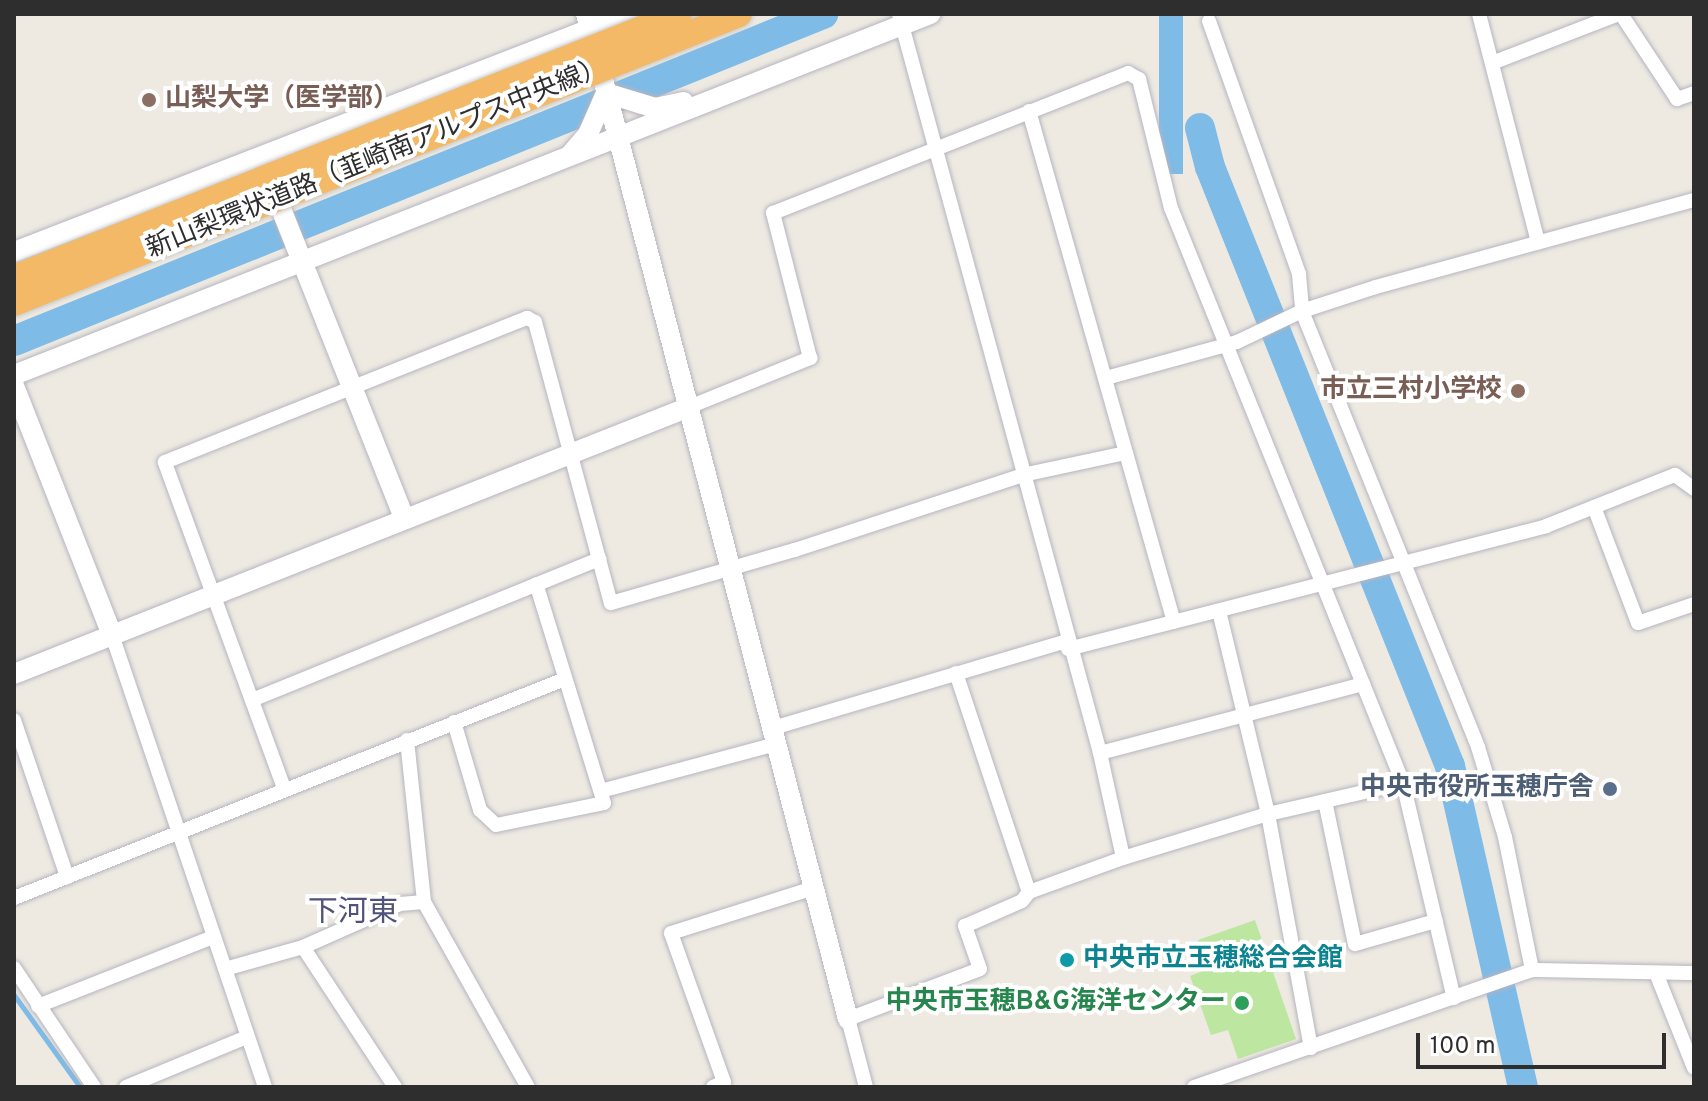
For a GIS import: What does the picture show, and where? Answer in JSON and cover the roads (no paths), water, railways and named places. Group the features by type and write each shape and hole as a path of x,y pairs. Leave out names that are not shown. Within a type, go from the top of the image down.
{"highway":[{"name":"新山梨環状道路（韮崎南アルプス中央線）","path":"14,278 679,14"},
{"name":"新山梨環状道路（韮崎南アルプス中央線）","path":"14,303 739,14"}],"street":[{"path":"14,252 499,64 588,22 629,14"},
{"path":"567,158 603,97 615,44 636,14"},
{"path":"14,375 618,139 900,20 930,14"},
{"path":"1479,14 1538,242"},
{"path":"1492,63 1620,14 1677,99 1694,93"},
{"path":"900,20 1067,645 1100,753 1123,858"},
{"path":"1209,21 1299,274 1295,315 1405,563 1478,747 1505,837 1532,970"},
{"path":"588,22 603,97 618,139 866,1087"},
{"path":"499,64 549,58 603,97 667,107 756,83"},
{"path":"14,674 810,358 773,213 1128,73 1139,79 1171,208 1403,783 1454,998"},
{"path":"1029,111 1174,622"},
{"path":"260,157 404,517"},
{"path":"1106,378 1225,346 1295,315 1538,242 1694,200"},
{"path":"284,788 216,594 165,462 527,318 535,322 568,455 611,603 795,550 1023,475 1126,453"},
{"path":"14,386 112,635 265,1087"},
{"path":"601,791 775,736 956,673 1219,611 1546,526 1675,475 1694,489"},
{"path":"1594,507 1638,623 1694,604"},
{"path":"252,700 599,559"},
{"path":"454,722 480,810 496,825 604,803 536,584"},
{"path":"1219,611 1268,814 1311,1048"},
{"path":"956,673 1029,892"},
{"path":"14,898 284,788 565,679"},
{"path":"1100,753 1247,717 1363,684"},
{"path":"14,720 67,877"},
{"path":"407,740 424,902 528,1087"},
{"path":"848,1019 980,969 965,926 1022,901 1029,892 1123,858 1268,814 1403,783"},
{"path":"1325,801 1355,944 1436,921"},
{"path":"713,1087 724,1082 671,933 814,888"},
{"path":"225,969 303,947 400,904 424,902"},
{"path":"38,1006 213,937"},
{"path":"303,947 395,1087"},
{"path":"14,968 94,1087"},
{"path":"1194,1087 1532,970 1694,973"},
{"path":"1656,973 1694,1068"},
{"path":"126,1087 247,1037"}],"water":[{"path":"1159,14 1183,14 1183,174 1159,174"}],"waterway":[{"path":"14,341 823,14"},
{"path":"1200,128 1210,167 1450,766 1523,1087"},
{"path":"14,995 80,1087"}],"place":[{"name":"山梨大学（医学部）","path":"149,100"},
{"name":"市立三村小学校","path":"1518,391"},
{"name":"中央市役所玉穂庁舎","path":"1610,789"},
{"name":"中央市立玉穂総合会館","path":"1067,960"},
{"name":"中央市玉穂B&G海洋センター","path":"1242,1003"}],"district":[{"name":"下河東","path":"353,914"}]}
